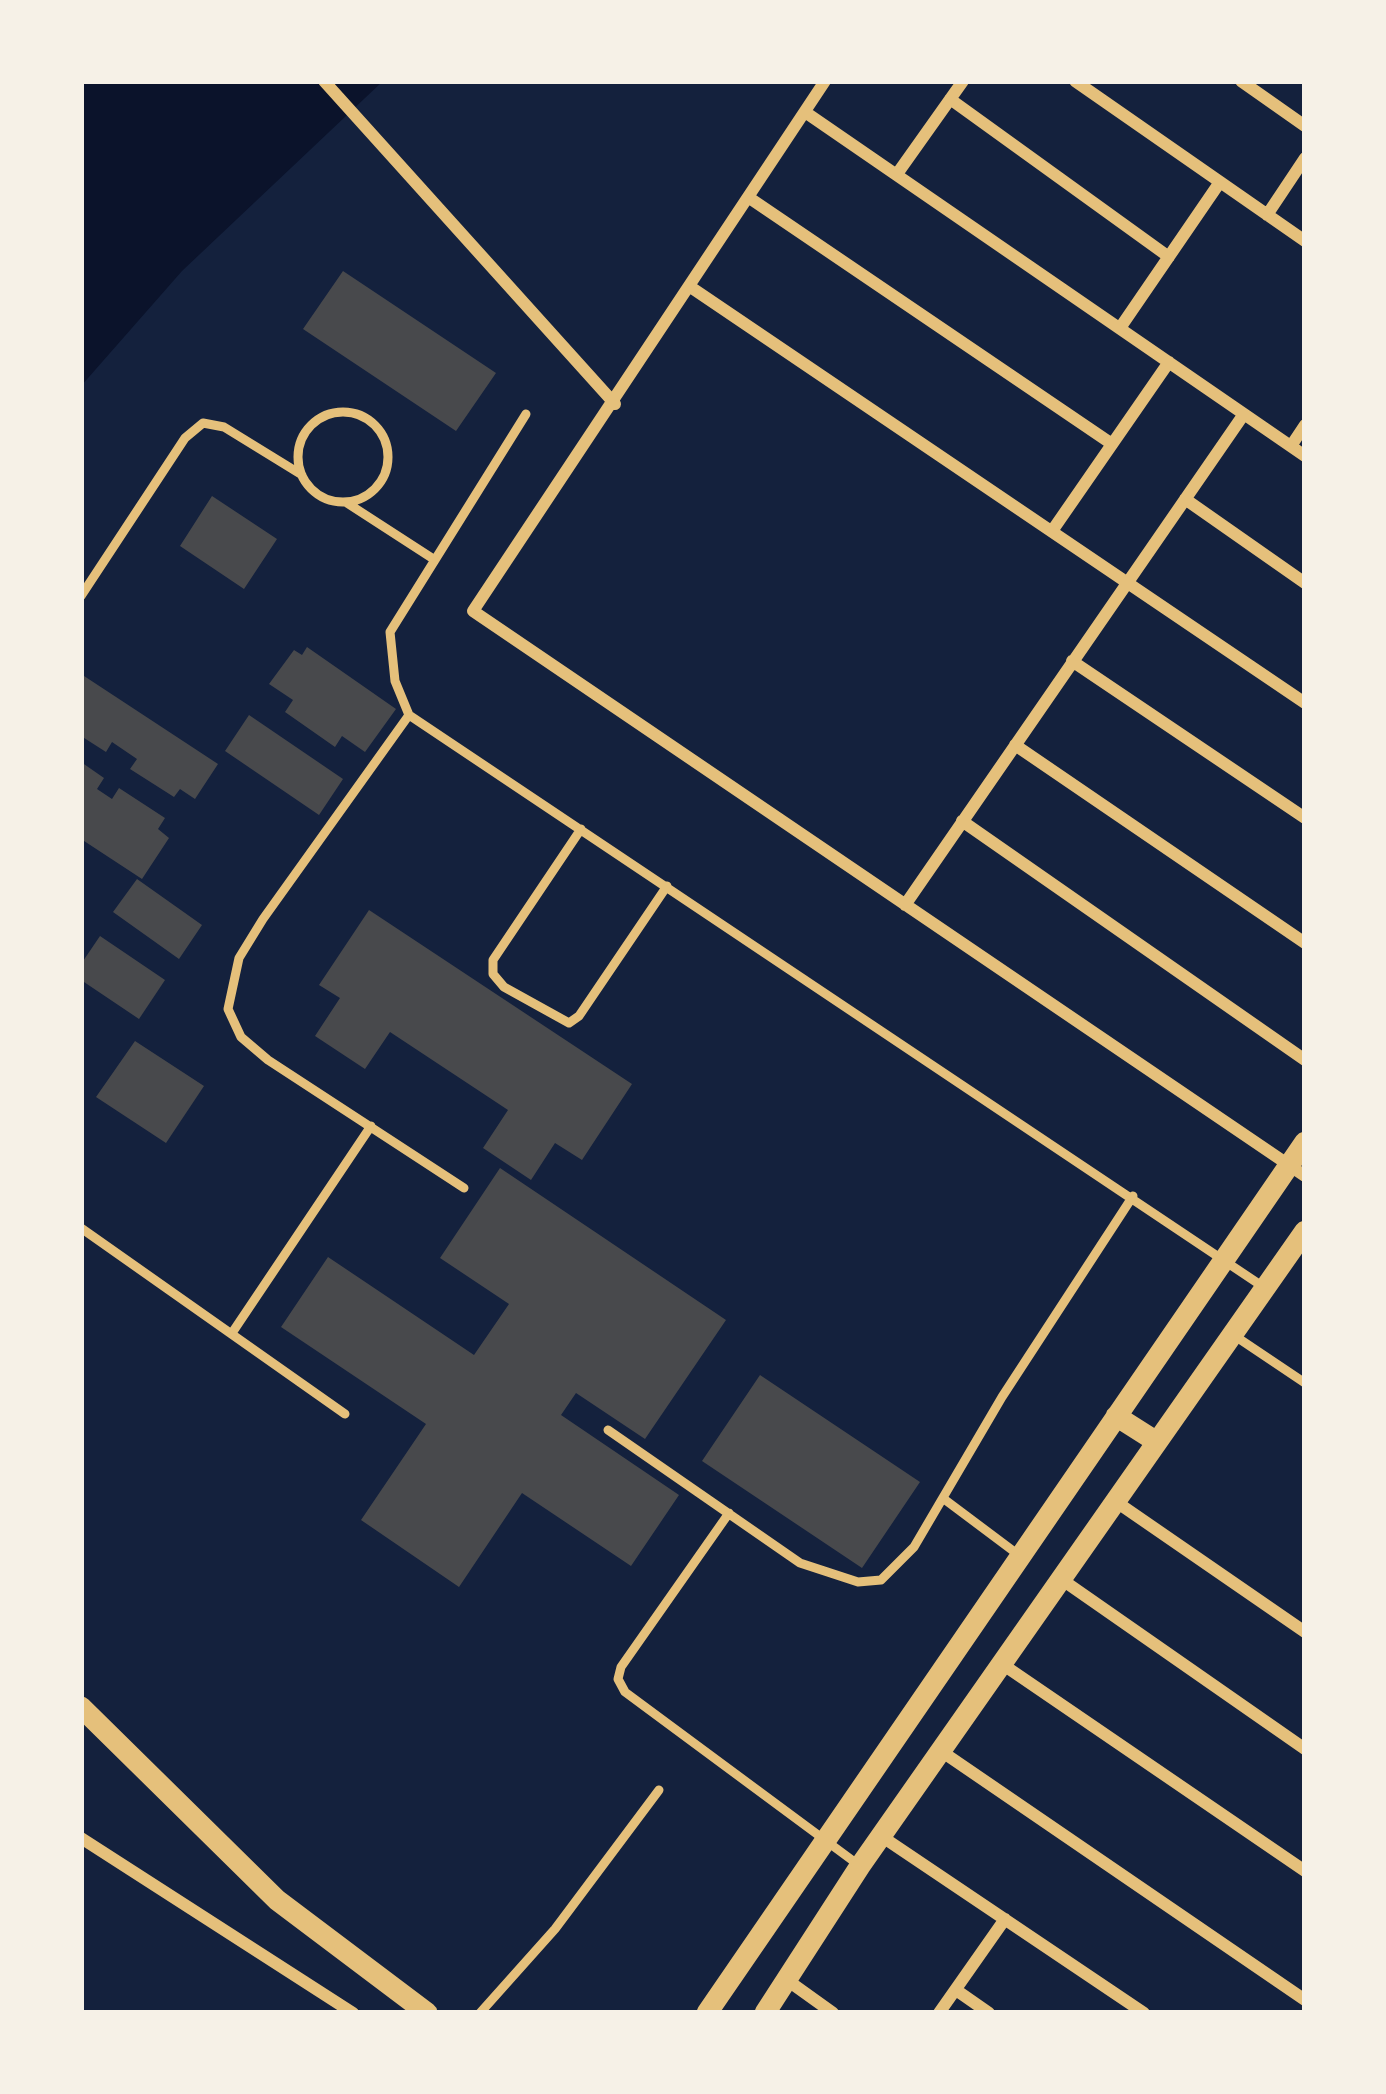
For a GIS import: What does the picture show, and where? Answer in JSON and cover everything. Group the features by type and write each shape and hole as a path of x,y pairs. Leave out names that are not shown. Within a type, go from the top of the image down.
{"street":[{"path":"325,81 615,404"},
{"path":"825,81 615,404 472,611 1297,1171"},
{"path":"896,174 963,81"},
{"path":"1075,81 1305,241"},
{"path":"1241,81 1305,126"},
{"path":"950,99 1168,257"},
{"path":"805,112 1305,456"},
{"path":"1267,214 1305,158"},
{"path":"1120,328 1220,182"},
{"path":"748,197 1112,444"},
{"path":"689,286 1305,703"},
{"path":"1052,531 1169,362"},
{"path":"904,904 1244,413"},
{"path":"1291,446 1305,425"},
{"path":"1184,500 1305,583"},
{"path":"1072,661 1305,818"},
{"path":"1015,745 1305,943"},
{"path":"962,821 1305,1060"},
{"path":"707,2013 1224,1260 1297,1171 1305,1142"},
{"path":"765,2013 860,1866 1305,1231"},
{"path":"1116,1416 1156,1442"},
{"path":"1115,1501 1305,1632"},
{"path":"1061,1579 1305,1749"},
{"path":"1001,1664 1305,1871"},
{"path":"81,1707 277,1900 427,2013"},
{"path":"941,1750 1305,2000"},
{"path":"881,1836 1144,2013"},
{"path":"81,1838 353,2013"},
{"path":"939,2013 1005,1919"},
{"path":"787,1980 833,2013"},
{"path":"956,1990 988,2013"}],"lane":[{"path":"302,475 298,452 315,422 337,412 371,421 386,442 387,470 372,492 346,503"},
{"path":"526,414 390,632 394,682 409,715 1265,1288"},
{"path":"81,596 184,438 202,423 224,427 302,475 320,496 346,503 435,560"},
{"path":"409,715 285,885 239,958 228,1009 241,1037 464,1188"},
{"path":"581,829 493,960 493,974 504,987 568,1023 579,1016 667,886"},
{"path":"232,1334 371,1126"},
{"path":"608,1430 800,1564 858,1582 880,1580 900,1566 1002,1397 1133,1196"},
{"path":"81,1228 345,1414"},
{"path":"1232,1334 1305,1383"},
{"path":"944,1499 1020,1556"},
{"path":"729,1513 621,1667 618,1679 625,1692 860,1866"},
{"path":"480,2013 555,1929 659,1790"}],"water":[{"path":"81,81 383,81 182,271 81,386"}],"building":[{"path":"343,271 496,373 456,431 303,329"},
{"path":"212,496 277,539 244,589 180,546"},
{"path":"307,647 396,709 365,752 342,736 335,747 285,712 293,700 269,684 294,650 302,655"},
{"path":"81,674 218,764 195,799 180,789 174,797 130,769 137,759 112,742 106,752 81,736"},
{"path":"249,715 343,779 319,815 225,751"},
{"path":"81,762 104,778 97,789 112,799 119,788 165,818 158,829 169,838 142,879 81,839"},
{"path":"137,879 202,925 179,959 113,912"},
{"path":"369,910 632,1084 582,1160 555,1143 531,1180 483,1148 508,1110 390,1032 365,1069 315,1036 340,998 319,985"},
{"path":"100,936 165,980 139,1019 81,980 81,964"},
{"path":"135,1041 204,1086 166,1143 96,1097"},
{"path":"500,1168 726,1320 645,1439 576,1393 561,1415 679,1495 631,1566 522,1493 459,1587 361,1520 426,1424 281,1327 328,1257 474,1355 509,1304 440,1258"},
{"path":"760,1375 920,1482 862,1568 702,1461"}]}
